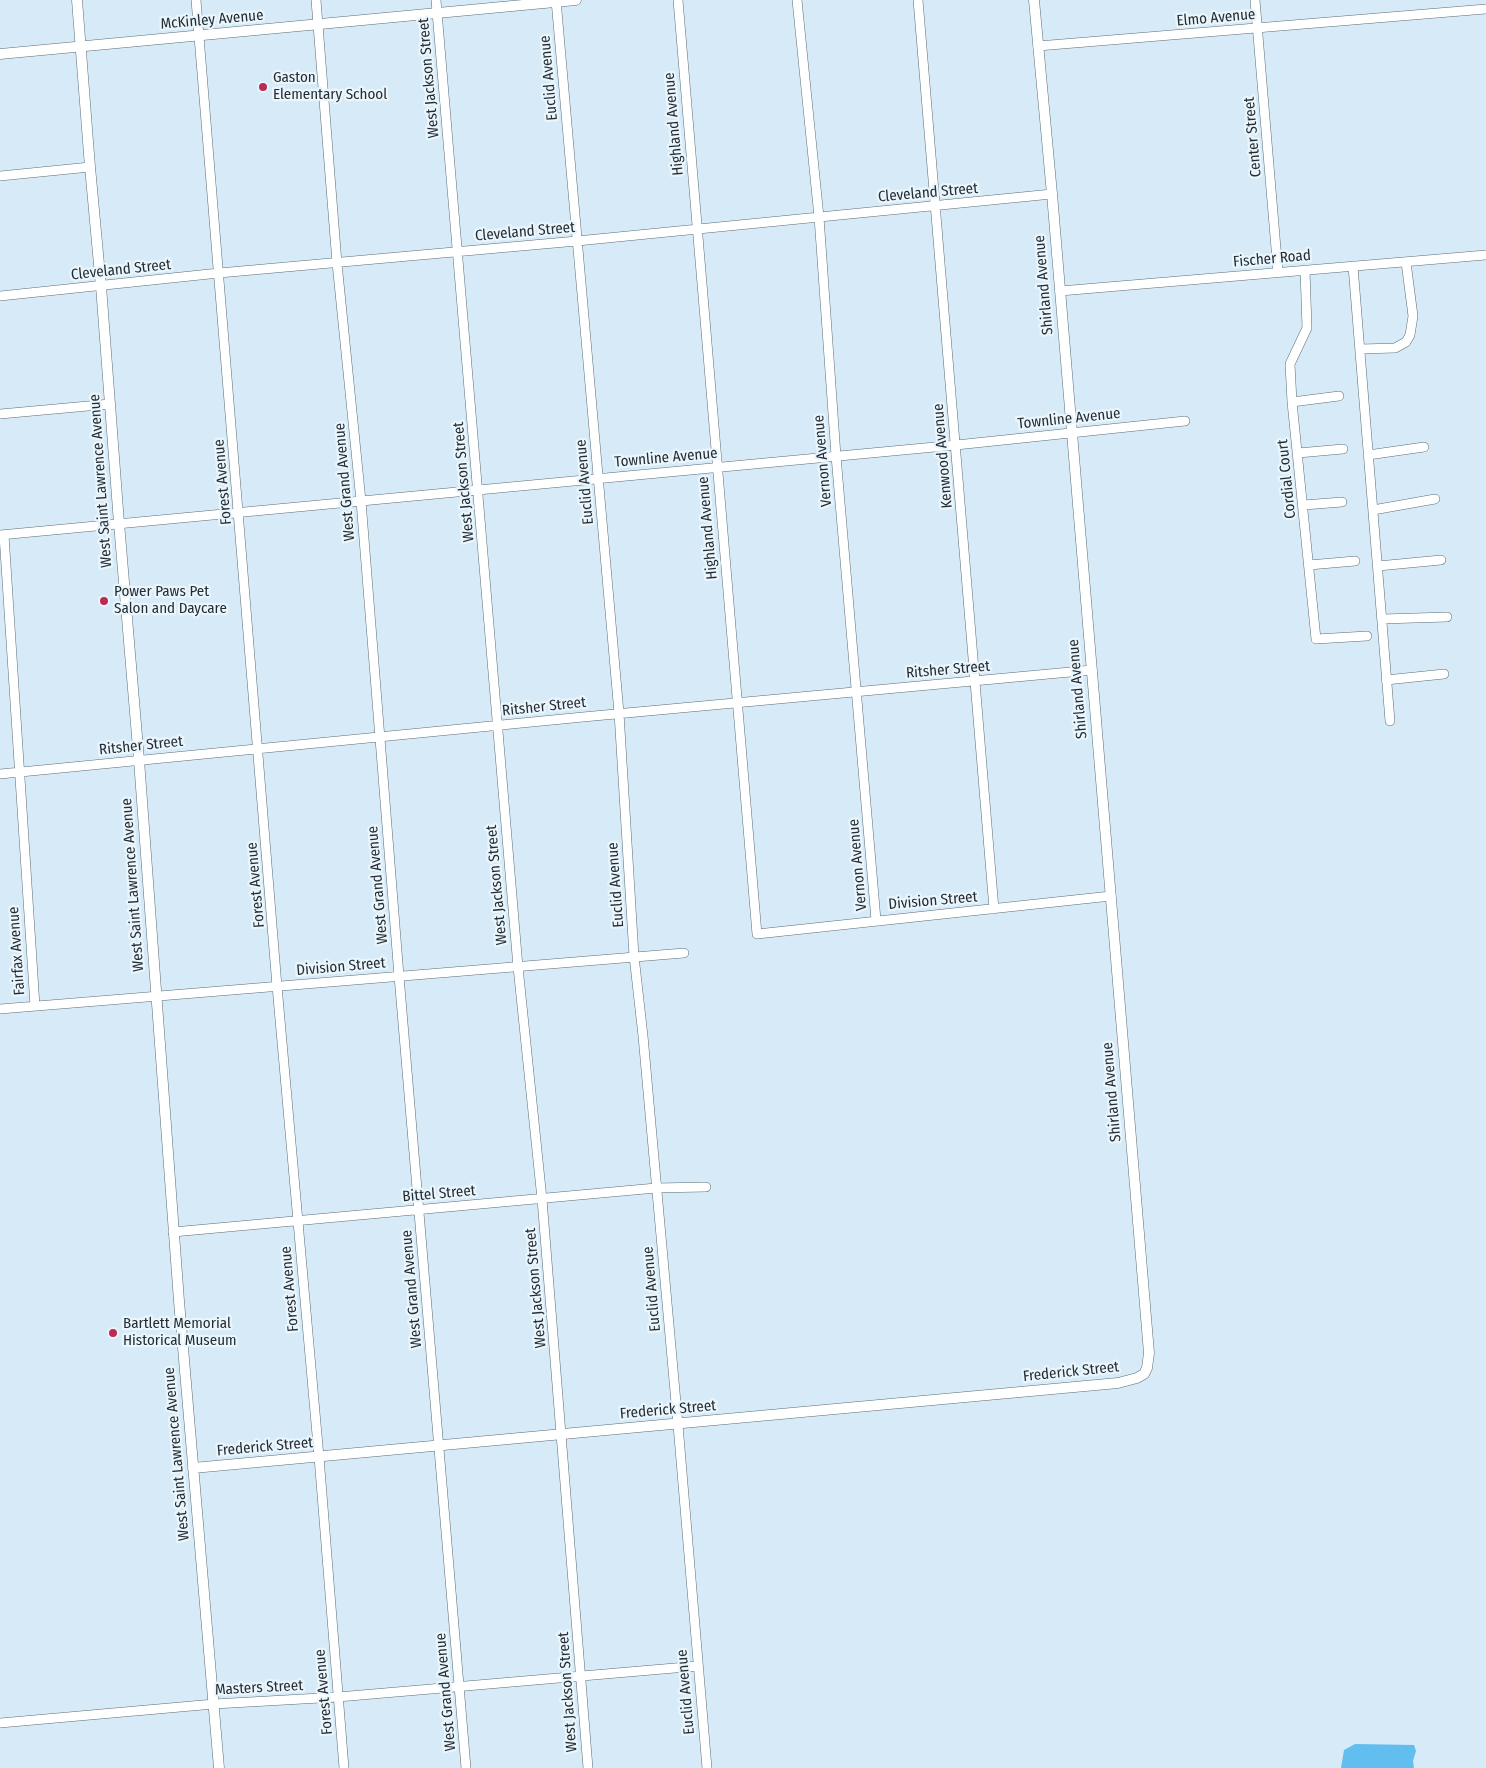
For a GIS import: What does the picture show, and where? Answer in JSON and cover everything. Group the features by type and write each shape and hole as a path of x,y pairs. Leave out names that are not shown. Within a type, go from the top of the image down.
{"street":[{"name":"West Saint Lawrence Avenue","path":"77,0 140,760 173,1232 220,1768"},
{"name":"Forest Avenue","path":"196,0 277,986 319,1457 344,1768"},
{"name":"West Grand Avenue","path":"316,0 337,263 361,500 379,737 466,1768"},
{"name":"West Jackson Street","path":"436,0 518,967 542,1199 588,1768"},
{"name":"McKinley Avenue","path":"0,54 576,0"},
{"name":"Highland Avenue","path":"678,0 757,934"},
{"name":"Vernon Avenue","path":"797,0 819,217 836,456 876,920"},
{"name":"Kenwood Avenue","path":"918,0 994,909"},
{"name":"Shirland Avenue","path":"1034,0 1052,194 1149,1353 1147,1368 1144,1374"},
{"name":"Center Street","path":"1254,0 1278,272"},
{"name":"Euclid Avenue","path":"556,1 619,713 634,956 678,1425 707,1768"},
{"name":"Elmo Avenue","path":"1038,46 1486,9"},
{"path":"0,176 90,167"},
{"name":"Cleveland Street","path":"0,296 219,273 577,241 1052,194"},
{"name":"Fischer Road","path":"1060,291 1486,255"},
{"path":"1361,349 1396,348 1406,342 1412,327 1413,316 1406,262"},
{"path":"1353,266 1390,721"},
{"name":"Cordial Court","path":"1305,270 1307,328 1290,364 1292,402 1304,505 1316,639 1367,636"},
{"path":"1292,402 1340,396"},
{"path":"0,414 110,404"},
{"name":"Townline Avenue","path":"2,535 239,511 956,445 1185,421"},
{"path":"1368,455 1424,447"},
{"path":"1298,453 1343,449"},
{"path":"1373,510 1435,499"},
{"path":"1304,505 1342,502"},
{"name":"Fairfax Avenue","path":"2,535 35,1006"},
{"path":"1378,566 1441,560"},
{"path":"1309,565 1355,561"},
{"path":"1382,619 1447,616"},
{"name":"Ritsher Street","path":"0,774 619,713 1092,670"},
{"path":"1386,680 1444,674"},
{"name":"Division Street","path":"757,934 1111,896"},
{"name":"Division Street","path":"0,1009 684,952"},
{"name":"Bittel Street","path":"173,1232 656,1188 706,1187"},
{"name":"Frederick Street","path":"193,1468 678,1425 1118,1383 1144,1374"},
{"name":"Masters Street","path":"0,1723 214,1704 338,1697 698,1666"}],"water":[{"path":"1355,1744 1414,1745 1416,1751 1413,1761 1414,1768 1341,1768 1344,1750"}],"place":[{"name":"Gaston Elementary School","path":"263,87"},
{"name":"Power Paws Pet Salon and Daycare","path":"104,601"},
{"name":"Bartlett Memorial Historical Museum","path":"113,1333"}]}
